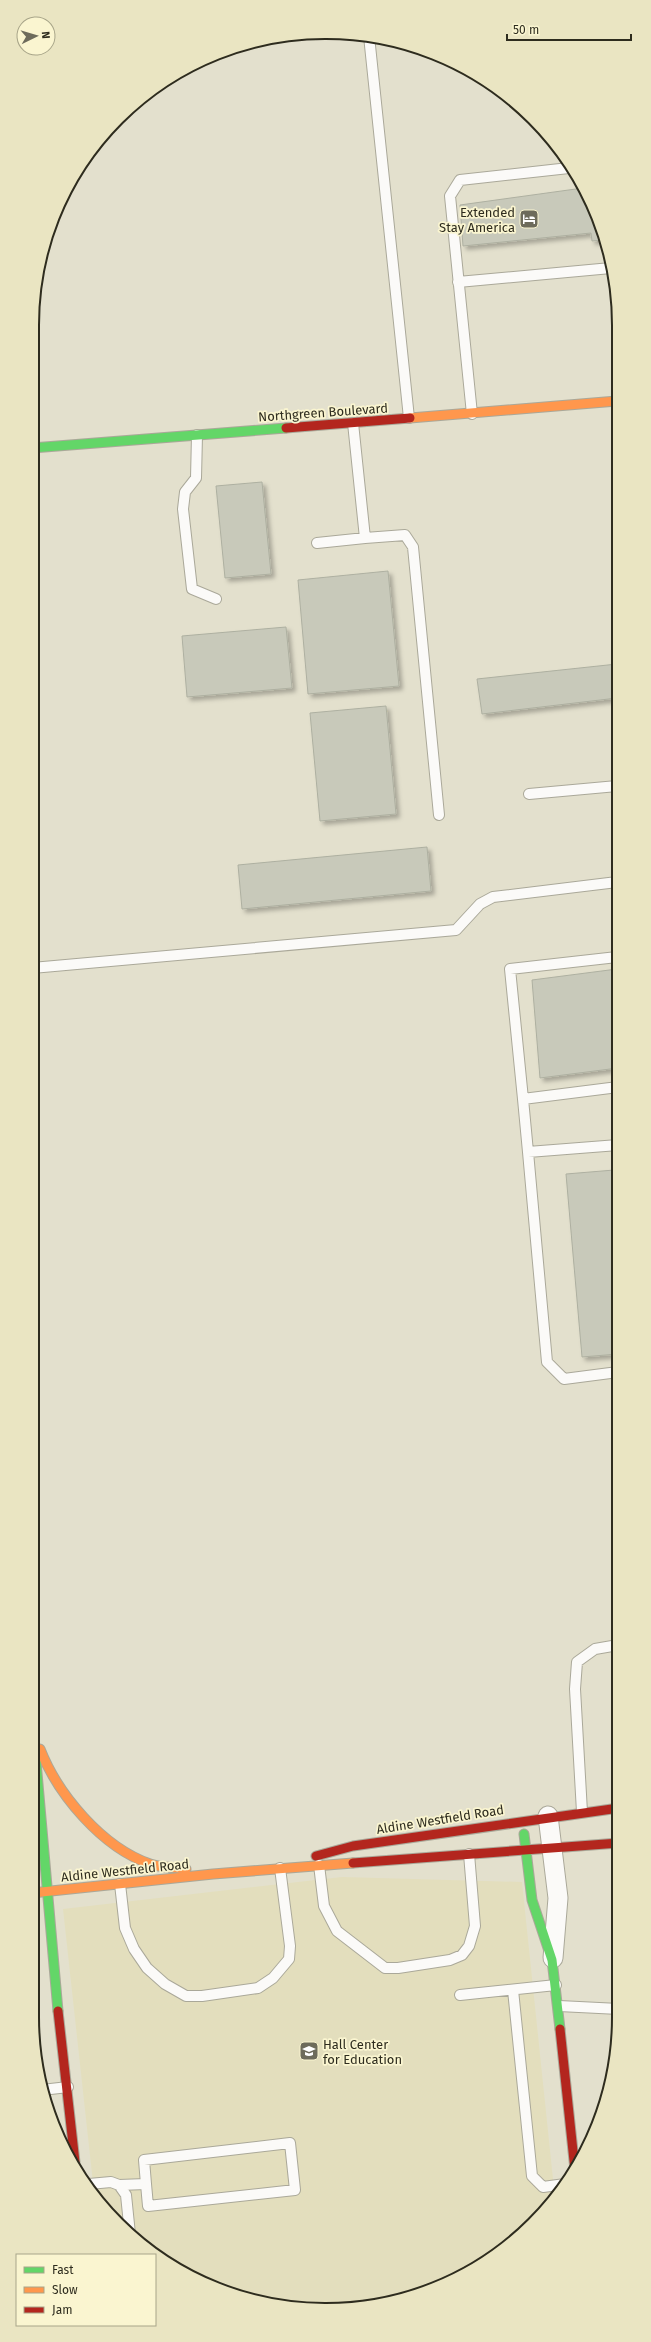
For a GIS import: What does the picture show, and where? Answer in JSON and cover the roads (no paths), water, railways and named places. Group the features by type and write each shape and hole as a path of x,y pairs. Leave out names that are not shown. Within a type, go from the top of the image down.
{"street":[{"name":"Northgreen Boulevard","path":"39,447 472,414 612,401"},
{"path":"39,1744 49,1772 75,1806 101,1834 147,1863 213,1874"},
{"path":"39,1802 46,1892 74,2154"},
{"name":"Aldine Westfield Road","path":"268,1869 353,1846 548,1816 612,1809"},
{"path":"548,1816 558,1898 552,1960"},
{"path":"523,1820 532,1900 552,1960 556,1985 574,2160"},
{"name":"Aldine Westfield Road","path":"39,1892 268,1869 612,1844"}],"lane":[{"path":"370,42 409,418"},
{"path":"472,414 450,196 460,180 565,168"},
{"path":"458,282 606,268"},
{"path":"353,423 365,538"},
{"path":"197,435 196,478 185,492 183,509 186,538 192,589 216,599"},
{"path":"317,543 405,535 413,547 439,815"},
{"path":"529,794 612,786"},
{"path":"39,967 456,930 480,904 493,897 612,883"},
{"path":"612,958 510,969 547,1362 564,1379 612,1373"},
{"path":"523,1099 612,1088"},
{"path":"528,1152 612,1145"},
{"path":"582,1812 575,1689 577,1662 595,1649 612,1646"},
{"path":"319,1866 324,1906 337,1931 384,1968 398,1968 450,1960 462,1955 469,1946 475,1926 475,1909 469,1854"},
{"path":"120,1884 125,1928 134,1949 147,1968 165,1984 186,1996 202,1996 258,1988 273,1978 289,1959 290,1946 280,1868"},
{"path":"460,1995 556,1985"},
{"path":"513,1990 532,2176 543,2186 558,2185"},
{"path":"559,2006 612,2009"},
{"path":"49,2089 68,2087"},
{"path":"290,2142 295,2190 148,2206 146,2184 144,2160 290,2142"},
{"path":"93,2184 111,2182 119,2185 146,2184"},
{"path":"119,2185 126,2195 129,2225"}],"place":[{"name":"Extended Stay America","path":"529,219"},
{"name":"Hall Center for Education","path":"309,2051"}]}
